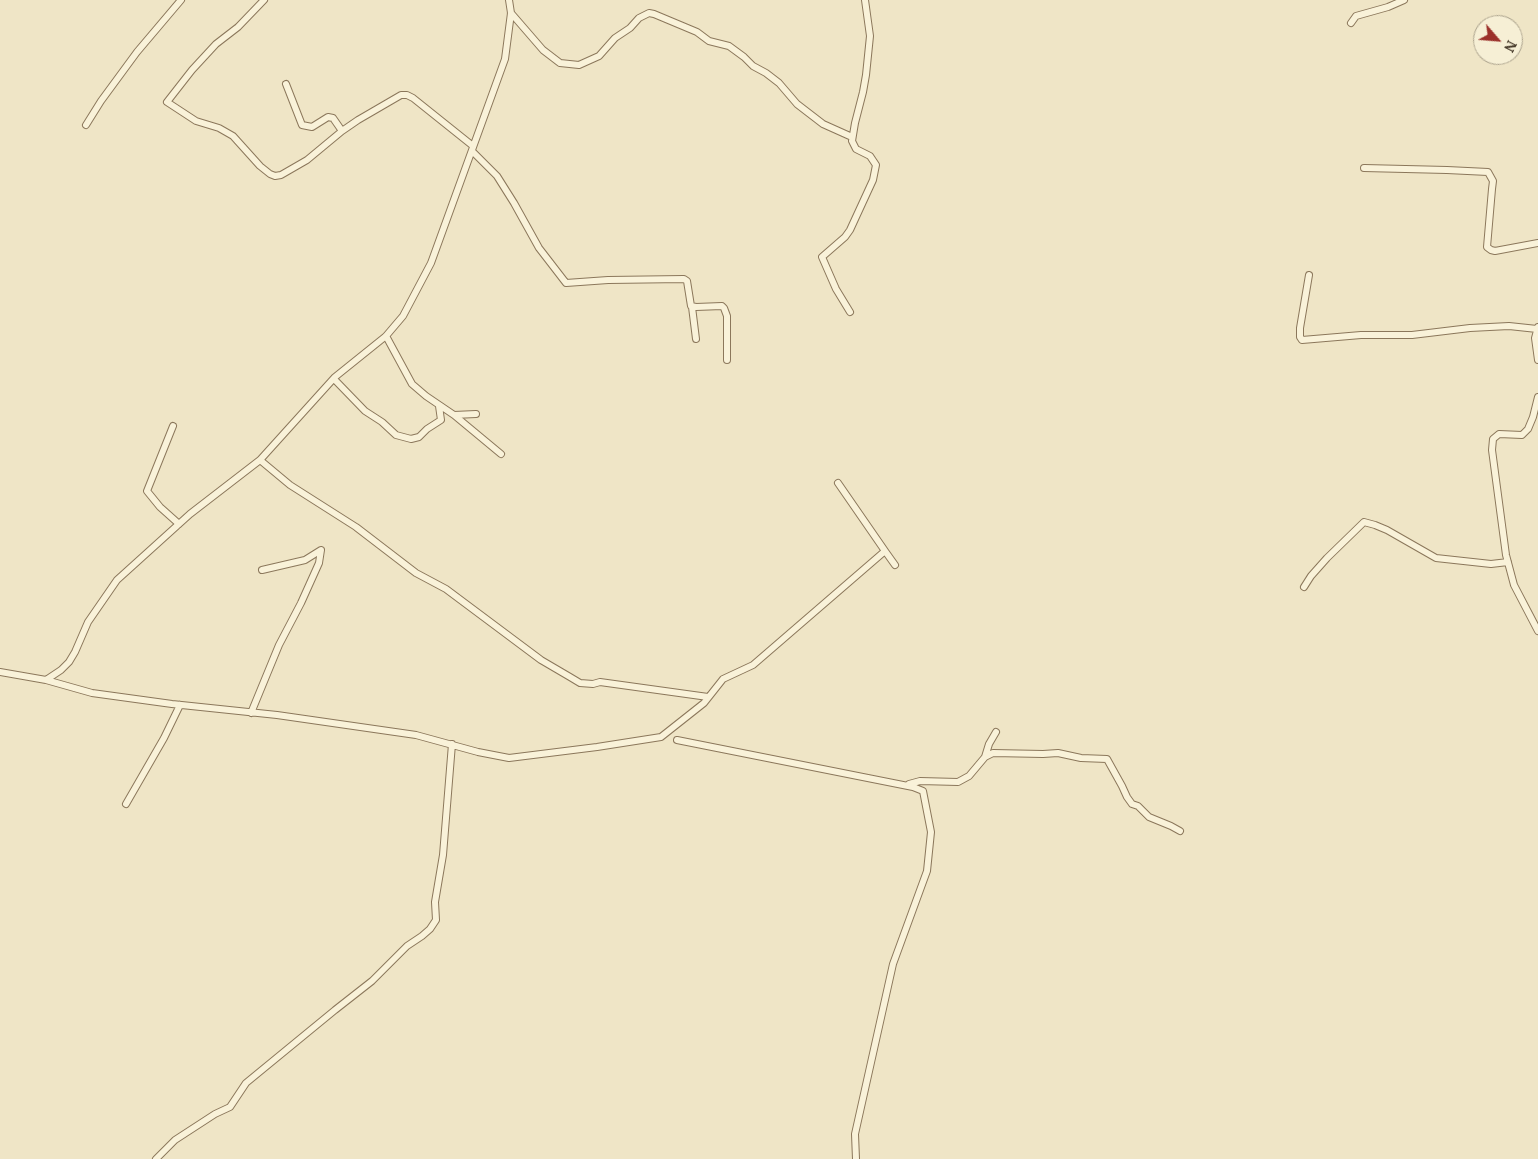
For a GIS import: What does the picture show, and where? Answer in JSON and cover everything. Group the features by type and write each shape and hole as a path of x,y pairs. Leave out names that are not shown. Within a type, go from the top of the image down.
{"street":[{"path":"86,125 137,52 181,0"},
{"path":"264,0 238,27 210,50 167,102 196,121 219,128 233,136 260,166 275,176 307,160 342,131 375,109 401,95 407,95 473,149 497,176 538,248 566,283 680,278 687,281 696,339"},
{"path":"46,680 69,662 88,622 117,580 179,524 260,460 334,378 386,336 403,316 431,263 505,59 511,13 509,0"},
{"path":"850,312 836,288 822,257 845,237 850,230 873,180 876,165 870,156 856,149 852,141 866,75 870,36 865,0"},
{"path":"1351,23 1356,16 1388,7 1404,0"},
{"path":"511,13 543,50 560,63 579,65 599,56 615,38 630,28 639,18 650,13 654,14 697,32 709,41 729,46 753,66 766,72 779,83 797,104 823,124 852,137"},
{"path":"286,84 302,125 312,127 328,117 333,118 342,131"},
{"path":"1364,168 1488,172 1493,181 1486,247 1495,251 1538,243"},
{"path":"1309,275 1300,328 1302,340 1361,334 1412,335 1460,329 1509,326 1538,328 1535,338 1538,360"},
{"path":"692,307 722,306 724,308 727,316 727,360"},
{"path":"386,336 412,384 439,406 454,415 501,454"},
{"path":"334,378 365,411 382,422 396,435 411,439 418,437 441,420 439,406"},
{"path":"1538,397 1528,429 1522,435 1499,434 1493,439 1492,450 1508,562 1514,585 1538,631"},
{"path":"454,415 476,414"},
{"path":"173,426 147,491 160,507 179,524"},
{"path":"260,460 290,485 356,527 416,573 446,590 534,655 570,678 580,683 593,684 600,682 708,697"},
{"path":"838,483 895,565"},
{"path":"1304,587 1327,558 1364,522 1387,530 1436,558 1491,564 1508,562"},
{"path":"251,713 279,645 319,563 321,550 305,560 262,570"},
{"path":"0,672 46,680 92,693 416,735 508,758 597,747 660,736 704,703 723,679 753,665 884,551"},
{"path":"126,804 164,738 180,705"},
{"path":"913,787 909,784 920,781 958,782 969,776 985,757 989,744 996,732"},
{"path":"677,740 913,787 924,791 931,832 927,871 892,964 855,1134 858,1159"},
{"path":"156,1159 175,1140 215,1114 230,1107 246,1083 372,981 407,946 430,929 436,920 435,902 443,854 452,744"},
{"path":"985,757 993,753 1058,753 1081,758 1107,759 1126,797 1132,804 1138,806 1149,817 1180,831"}]}
